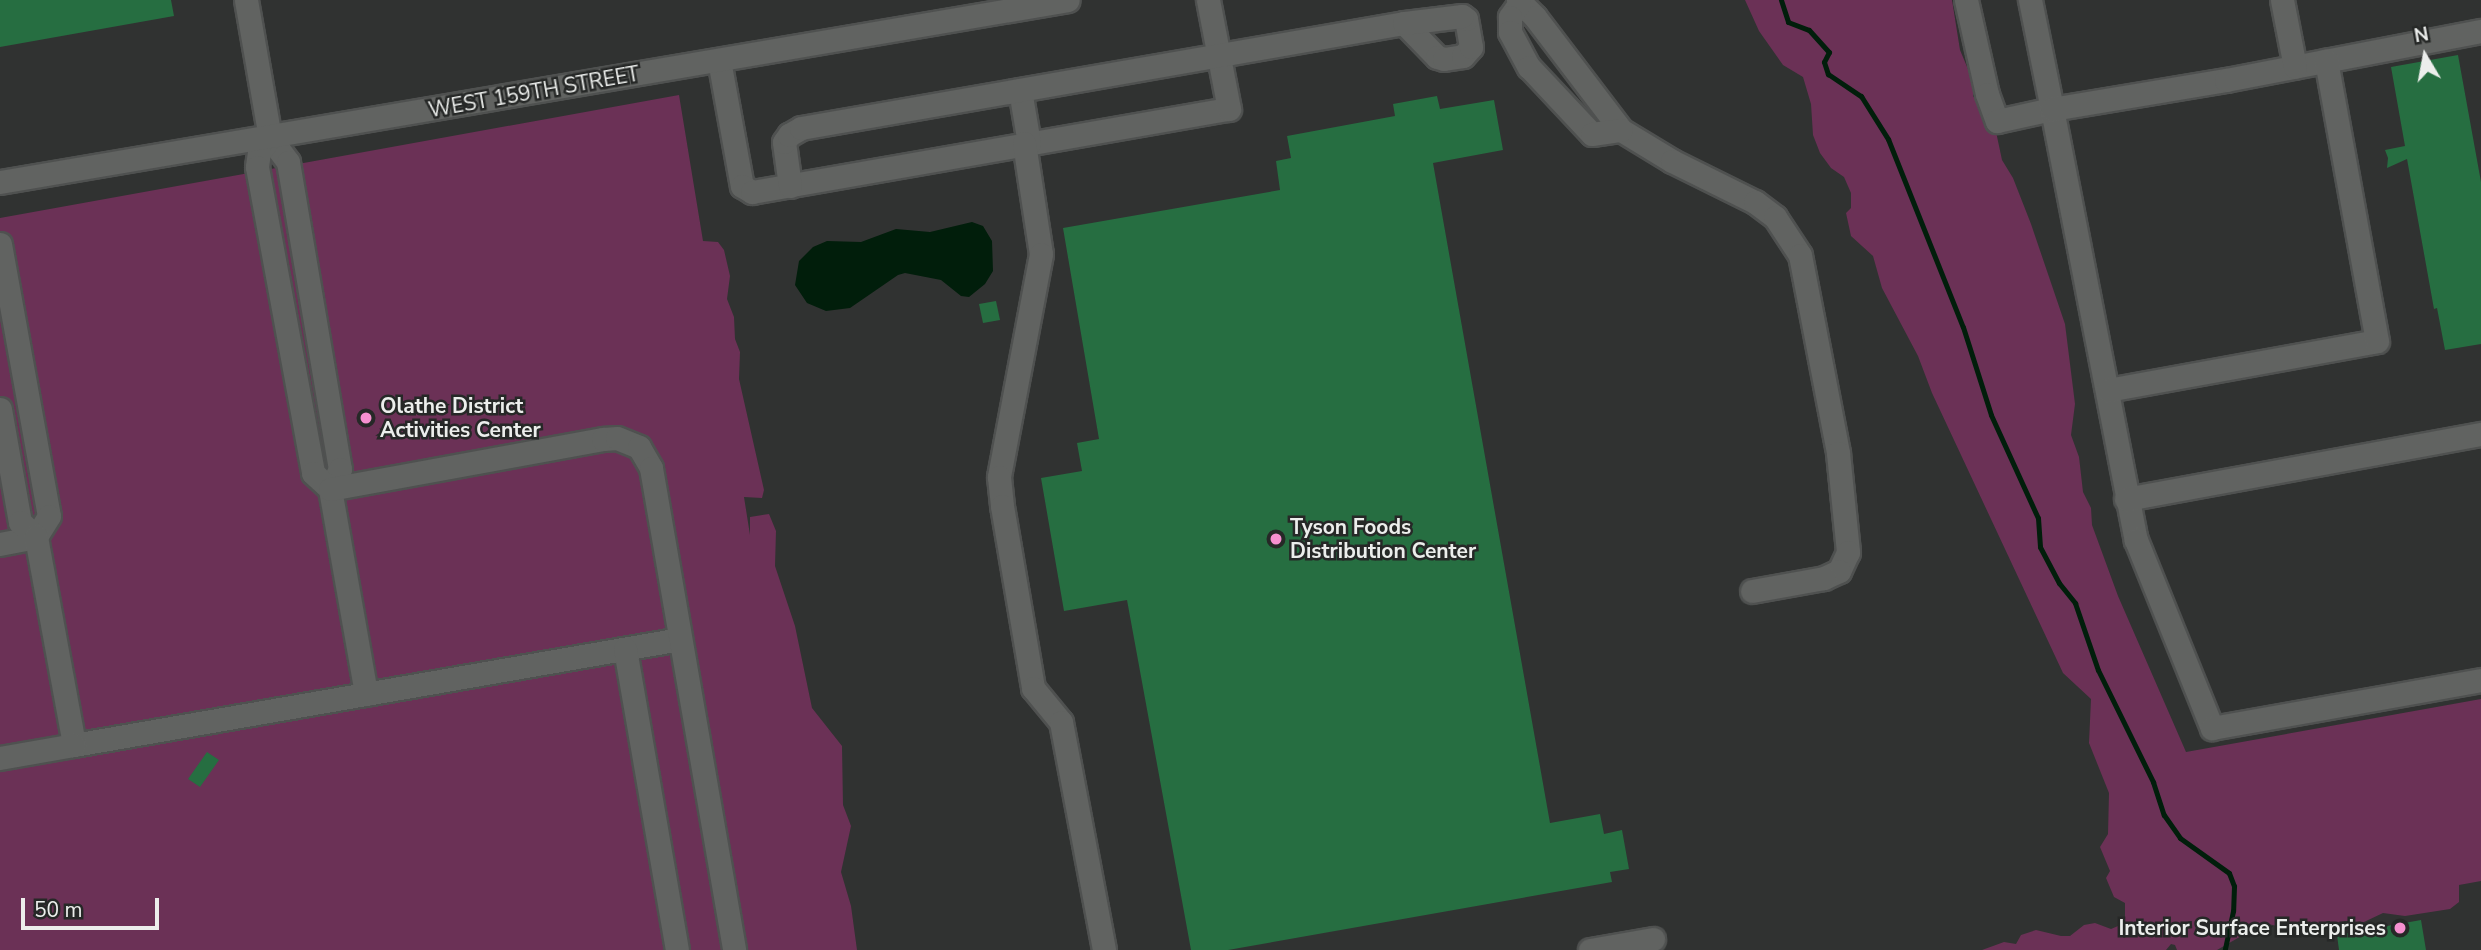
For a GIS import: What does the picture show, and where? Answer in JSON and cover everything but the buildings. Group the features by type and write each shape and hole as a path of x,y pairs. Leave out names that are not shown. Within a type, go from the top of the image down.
{"street":[{"path":"246,0 271,138 288,162 340,469 330,489 366,694"},
{"name":"WEST 159TH STREET","path":"0,182 271,138 1068,0"},
{"path":"719,60 741,186 752,191 1229,109 1208,0"},
{"path":"2030,0 2136,540 2212,728 2481,680"},
{"path":"2282,0 2295,67"},
{"path":"1621,130 1592,134 1529,67 1510,32 1510,17 1518,2 1535,17 1621,130 1672,162 1755,202 1775,217 1800,256 1838,453 1847,552 1839,571 1824,578 1752,591"},
{"path":"1967,8 1987,94 1997,121 2481,31"},
{"path":"790,186 784,142 789,135 801,128 1404,23"},
{"path":"2108,390 2377,341 2326,61"},
{"path":"1020,90 1041,254 999,477 1033,688 1062,722 1104,950"},
{"path":"271,138 259,152 257,167 313,473 330,489"},
{"path":"0,244 49,516 36,537 0,544"},
{"path":"0,409 20,522 36,537 74,745"},
{"path":"303,422 331,417"},
{"path":"2126,499 2481,434"},
{"path":"330,489 604,439 629,441 647,456 734,950"},
{"path":"0,758 680,639"},
{"path":"625,649 677,950"},
{"path":"1590,950 1653,939"}],"shaded area":[{"path":"1745,0 1952,0 1960,50 1973,81 1973,96 1995,127 2002,160 2013,178 2031,224 2065,324 2075,404 2071,435 2079,457 2083,492 2091,508 2092,525 2118,596 2186,752 2481,699 2481,881 2459,885 2459,902 2450,909 2405,916 2383,913 2364,922 2345,921 2303,932 2264,923 2217,950 2177,950 2175,945 2171,944 2166,950 1982,950 2004,942 2016,944 2021,935 2036,930 2070,936 2084,925 2095,923 2111,929 2125,923 2125,903 2114,897 2106,878 2110,871 2100,847 2108,834 2109,793 2089,743 2091,699 2063,673 1932,393 1918,356 1882,288 1873,256 1851,236 1846,213 1851,208 1851,193 1844,177 1831,168 1820,153 1813,135 1811,104 1803,77 1783,65 1759,31"},
{"name":"Olathe District Activities Center","path":"679,95 703,241 718,242 724,250 730,276 727,299 734,317 735,339 740,352 739,379 764,490 762,498 744,497 750,535 750,517 769,514 776,531 775,566 795,626 812,708 842,746 843,805 851,826 841,872 851,906 857,950 0,950 0,218"},
{"path":"972,222 983,226 992,241 993,271 985,284 969,297 961,296 941,280 905,273 850,308 826,311 807,303 795,285 799,261 813,247 827,241 861,242 896,229 930,232"}],"waterway":[{"path":"1781,0 1788,22 1809,30 1829,52 1824,62 1828,74 1861,96 1888,139 1963,327 1991,415 2038,518 2040,547 2059,583 2075,603 2098,670 2153,782 2164,815 2180,838 2229,873 2234,886 2233,911 2225,950"}],"place":[{"name":"Olathe District Activities Center","path":"366,418"},
{"name":"Tyson Foods Distribution Center","path":"1276,539"},
{"name":"Interior Surface Enterprises","path":"2400,928"}]}
